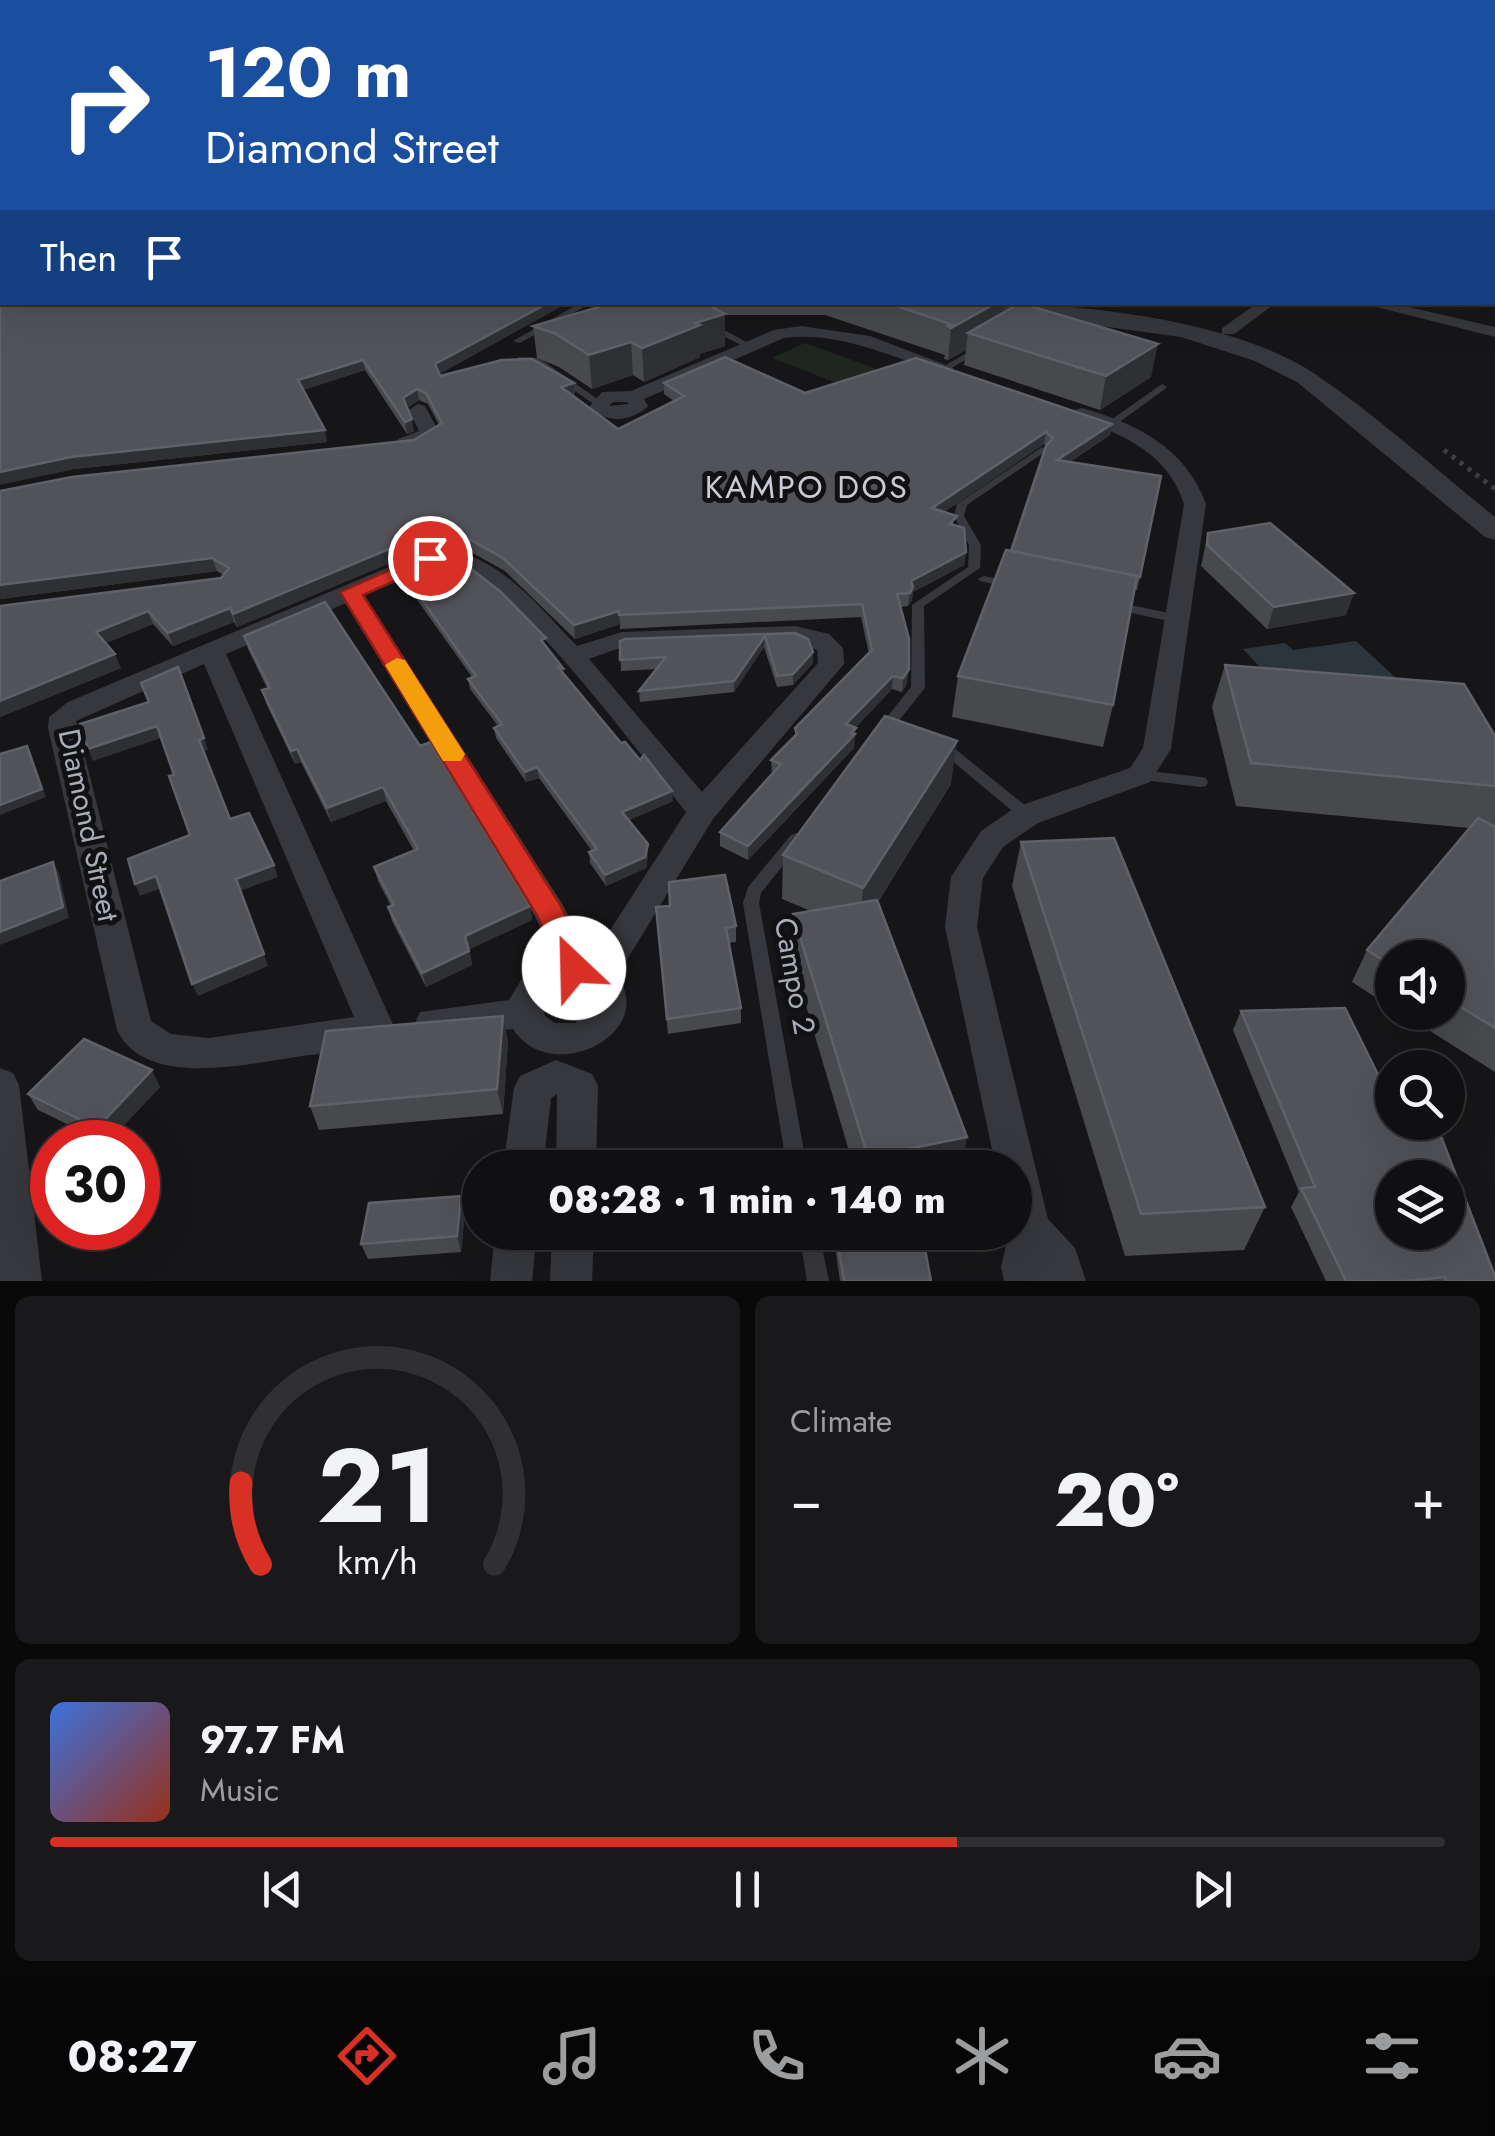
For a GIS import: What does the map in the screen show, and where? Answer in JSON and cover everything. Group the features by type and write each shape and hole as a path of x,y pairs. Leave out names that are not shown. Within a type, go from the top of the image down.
{"street":[{"path":"1228,331 1266,305"},
{"path":"1377,305 1495,332"},
{"path":"1032,306 1146,313 1228,331 1292,355 1323,373 1495,506"},
{"path":"1032,306 1188,330 1273,359 1306,377 1495,531"},
{"path":"598,403 608,396 633,397 780,334 818,330 854,337 955,371"},
{"path":"1012,1150 961,927 966,877 992,838 1028,815 1140,775 1156,749 1164,720 1195,504 1193,493 1170,459 1147,440 1056,405"},
{"path":"380,446 425,439 430,434 418,410"},
{"name":"Diamond Street","path":"524,1013 377,1029 210,1054 165,1049 135,1030 62,728 63,717 211,650 430,558 447,555 464,559 503,582 572,656 702,811"},
{"path":"351,592 587,972 608,987 612,1002 607,1016 596,1030 580,1038 558,1059 533,1088 525,1150"},
{"path":"572,656 622,639 795,633 820,639 830,648 831,664 702,811 587,972"},
{"path":"211,650 377,1029"},
{"path":"577,1150 579,1086 536,1033 524,1013 524,1002 538,981 549,974 587,972"},
{"path":"0,1085 21,1281"},
{"path":"1032,1232 1060,1263 1065,1281"},
{"path":"511,1281 514,1250"},
{"path":"571,1281 573,1250"},
{"path":"1025,1281 1022,1266 1026,1250"}],"lane":[{"path":"517,341 583,305"},
{"path":"695,320 752,347"},
{"path":"955,371 984,347"},
{"path":"514,360 536,360 598,403"},
{"path":"1111,424 1162,387"},
{"path":"870,748 918,688 918,605 974,568 976,545 959,516 962,504 996,485 1042,450"},
{"path":"984,578 1023,586"},
{"path":"1101,603 1178,619"},
{"path":"943,746 1028,815"},
{"path":"1140,775 1201,782"},
{"name":"Campo 2","path":"794,1150 751,902 762,882 810,822"},
{"path":"812,1250 818,1281"}],"shaded area":[{"path":"805,343 880,370 847,387 772,358"},
{"path":"1356,641 1412,693 1293,703 1243,649 1285,643 1293,650"}],"building":[{"path":"0,305 544,305 435,364 440,376 502,360 532,359 574,383 561,387 618,429 684,396 664,383 725,357 805,393 916,358 1112,424 1057,460 1161,476 1140,577 1011,551 1046,446 1053,438 1046,432 932,508 957,516 950,524 964,528 966,552 911,581 910,593 897,594 909,639 909,669 903,678 893,676 846,724 856,728 851,733 855,734 748,846 720,832 781,764 771,760 797,734 795,728 872,650 862,604 619,615 619,611 574,625 503,558 467,538 444,532 418,537 233,614 230,608 168,633 148,611 96,632 115,654 0,701 0,606 221,578 229,568 212,558 0,585 0,491 72,477 414,440 442,423 426,393 417,389 403,398 412,419 405,422 363,360 298,380 325,430 71,457 0,472"},
{"path":"606,305 708,305 725,314 695,323 700,325 642,348 631,342 589,355 556,334 533,326"},
{"path":"894,305 993,305 951,328 948,326 953,325"},
{"path":"1017,305 1027,305 1158,344 1106,376 968,333"},
{"path":"1270,523 1354,593 1274,607 1207,545 1208,533"},
{"path":"1006,550 1137,576 1113,705 958,676"},
{"path":"445,556 470,568 501,592 546,638 541,640 563,668 558,667 621,743 625,742 640,760 644,755 672,791 622,812 648,844 645,857 605,875 589,852 597,849 537,767 525,772 494,728 502,724 468,679 476,676 403,573"},
{"path":"325,602 420,746 431,742 530,906 465,936 469,951 422,973 388,907 394,905 374,867 418,849 383,787 327,808 297,749 291,751 262,690 270,688 244,636"},
{"path":"795,633 808,639 813,652 793,674 777,676 765,636 734,681 639,691 666,657 620,660 620,641 625,639"},
{"path":"1225,665 1464,684 1495,736 1495,786 1251,763"},
{"path":"178,667 204,738 199,740 230,819 249,813 274,865 236,879 264,954 192,984 156,876 135,884 128,859 190,835 169,776 174,775 157,726 88,749 80,724 149,702 141,683"},
{"path":"885,716 957,741 863,888 783,855"},
{"path":"27,746 42,789 0,805 0,754"},
{"path":"1478,818 1495,827 1495,1028 1465,1009 1465,940 1375,940"},
{"path":"1114,838 1265,1207 1141,1214 1021,842"},
{"path":"53,862 63,907 0,932 0,881"},
{"path":"725,875 736,926 726,928 741,1008 667,1019 656,907 670,906 669,882"},
{"path":"877,900 967,1137 903,1150 866,1150 793,914"},
{"path":"1345,1008 1375,1069 1375,1140 1442,1140 1450,1160 1375,1160 1375,1250 1465,1250 1465,1198 1495,1281 1446,1281 1445,1277 1346,1281 1301,1188 1315,1187 1241,1011"},
{"path":"503,1016 497,1089 310,1106 326,1031"},
{"path":"84,1039 152,1070 105,1120 81,1120 28,1094"},
{"path":"461,1196 457,1236 361,1244 369,1203"},
{"path":"839,1250 925,1250 931,1281 844,1281"}],"slow traffic":[{"path":"397,665 452,754"}],"district":[{"name":"KAMPO DOS","path":"807,487"}],"route":[{"path":"430,558 351,592 551,914 574,968"}]}
